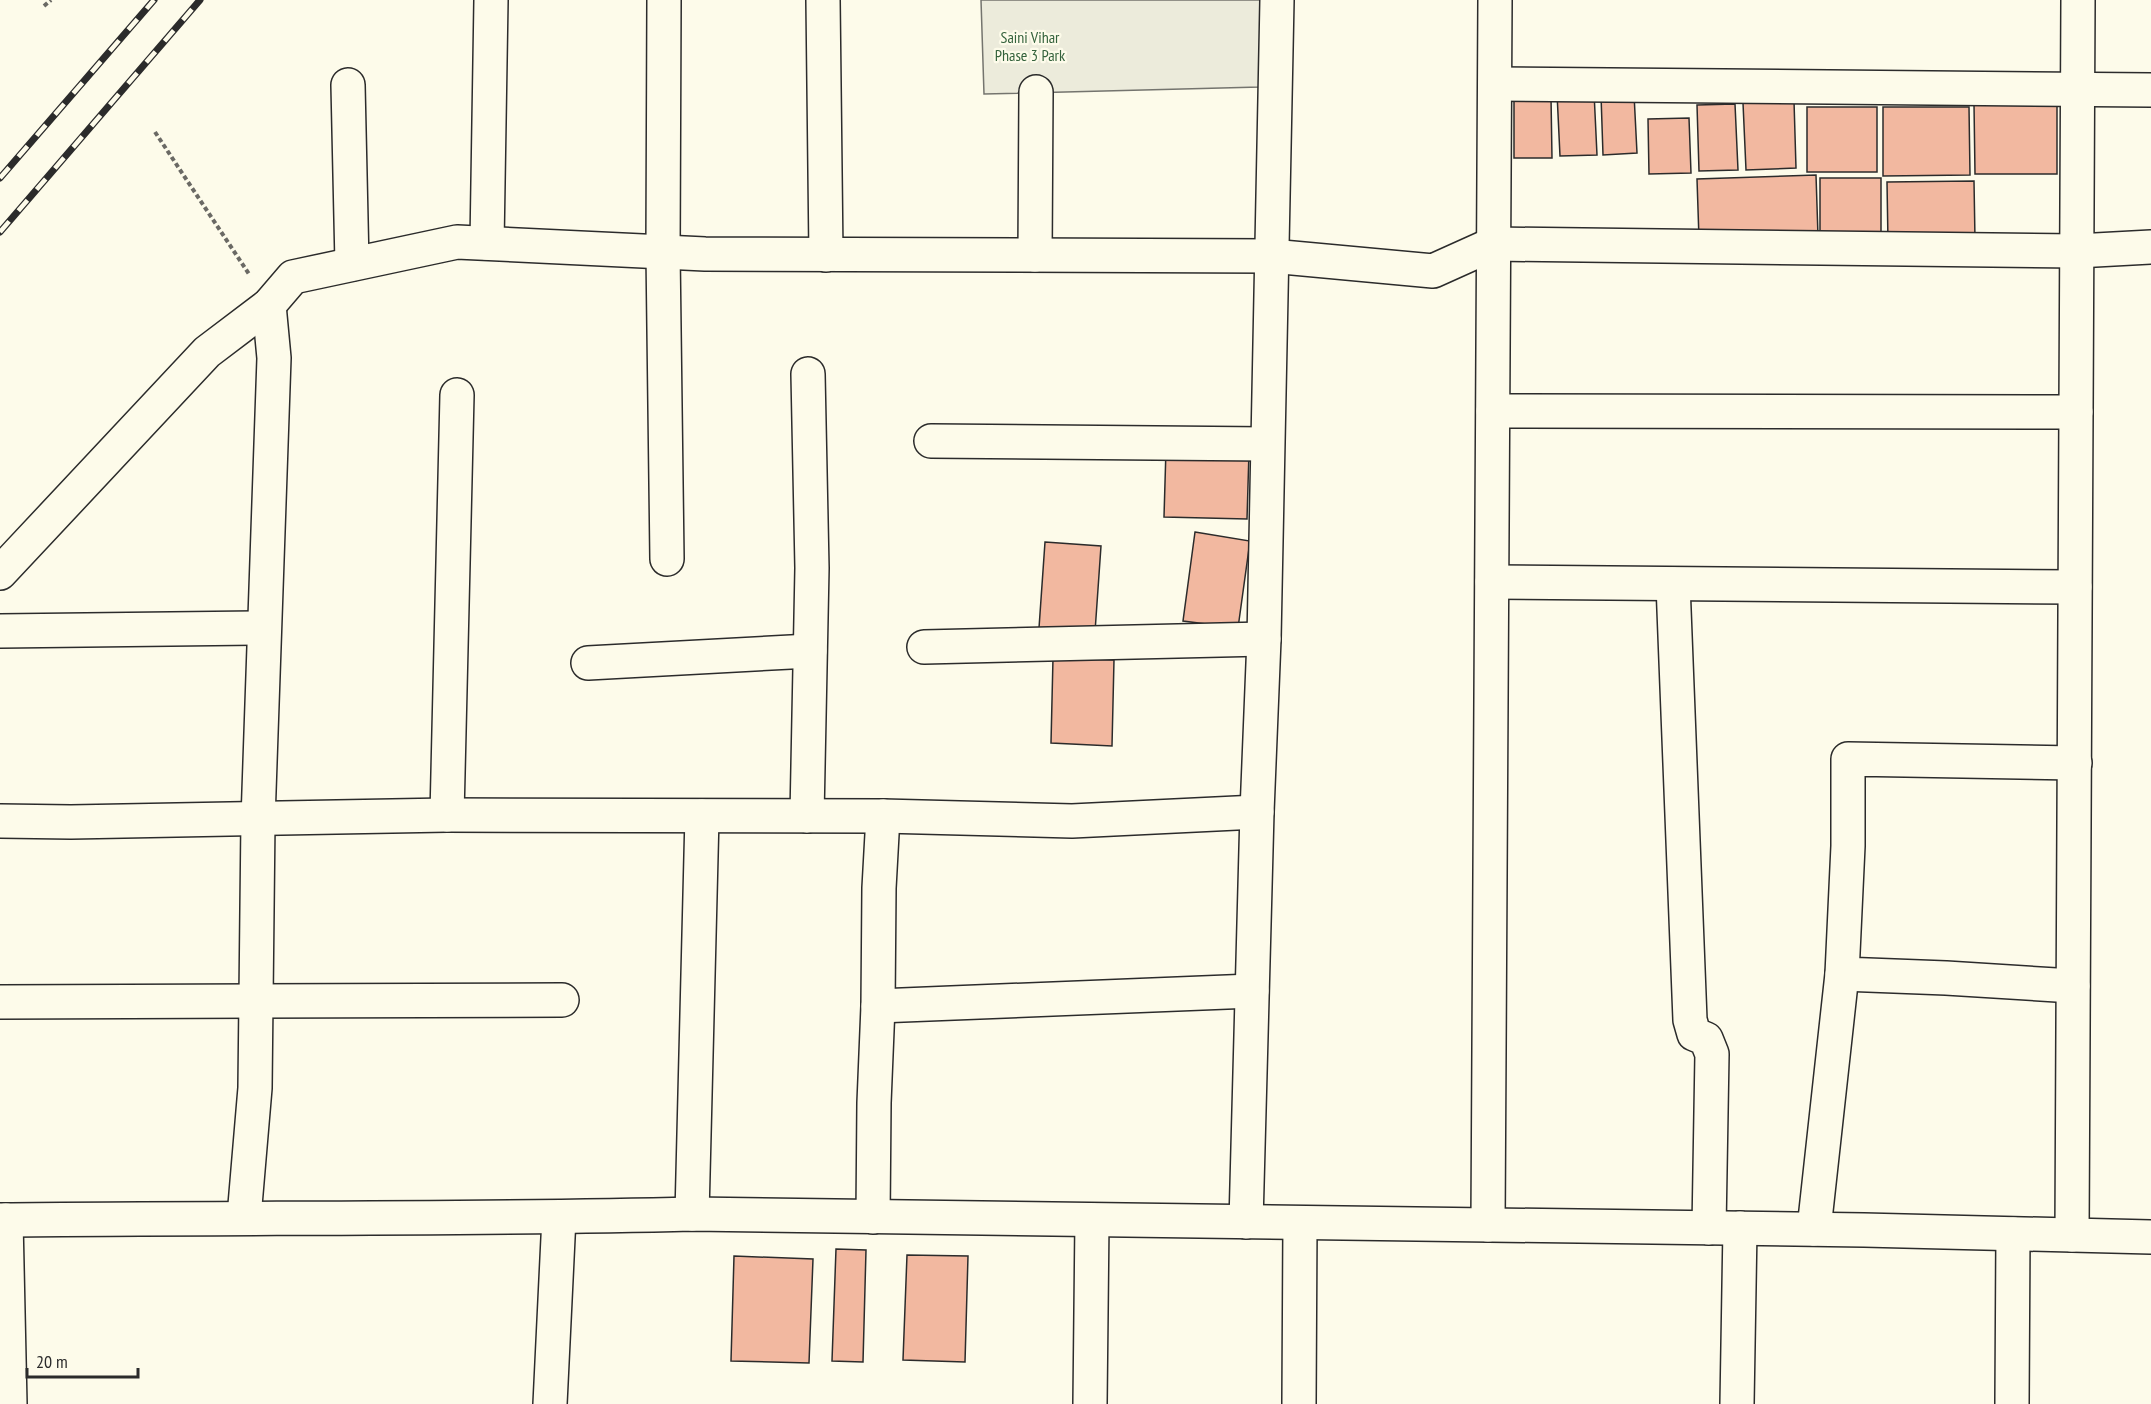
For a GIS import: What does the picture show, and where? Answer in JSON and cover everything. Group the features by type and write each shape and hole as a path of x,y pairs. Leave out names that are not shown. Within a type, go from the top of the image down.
{"street":[{"path":"487,243 491,0"},
{"path":"664,0 663,252 667,559"},
{"path":"823,0 826,255"},
{"path":"1246,1222 1264,639 1277,0"},
{"path":"1488,1225 1495,0"},
{"path":"2072,1235 2078,0"},
{"path":"1495,84 2151,90"},
{"path":"348,85 352,264"},
{"path":"1035,255 1036,92"},
{"path":"0,573 207,352 269,305 293,277 457,242 663,252 826,255 1271,256 1433,271 1493,244 2077,250 2151,247"},
{"path":"244,1217 255,1088 258,820 274,358 269,305"},
{"path":"807,816 812,568 808,374"},
{"path":"447,814 457,395"},
{"path":"1492,411 2076,412"},
{"path":"931,441 1267,444"},
{"path":"1492,582 2075,587"},
{"path":"1673,584 1690,1020 1694,1034 1707,1039 1712,1054 1737,1404"},
{"path":"0,631 264,628"},
{"path":"924,647 1264,639"},
{"path":"588,663 810,651"},
{"path":"1814,1229 1842,974 1848,846 1848,759 2075,763"},
{"path":"0,821 258,820 447,814 883,816 1072,821 1257,812"},
{"path":"692,1214 702,816"},
{"path":"873,1217 874,1103 879,1006 879,888 883,816"},
{"path":"1842,974 2073,986"},
{"path":"879,1006 1252,991"},
{"path":"0,1002 28,1004 562,1000"},
{"path":"10,1404 3,1220 559,1217 692,1214 1814,1229 2151,1237"},
{"path":"550,1404 559,1217"},
{"path":"1090,1404 1092,1220"},
{"path":"1299,1404 1300,1223"},
{"path":"2012,1404 2013,1233"}],"path":[{"path":"44,6 51,0"},
{"path":"155,132 269,305"}],"green space":[{"name":"Saini Vihar Phase 3 Park","path":"981,0 1261,0 1260,87 984,94"}],"building":[{"path":"1594,92 1597,155 1560,156 1557,93"},
{"path":"1634,94 1637,153 1603,155 1601,95"},
{"path":"1514,97 1551,97 1552,158 1514,158"},
{"path":"1794,101 1796,168 1746,170 1743,103"},
{"path":"2057,103 2057,174 1975,174 1974,104"},
{"path":"1735,104 1738,170 1699,171 1697,105"},
{"path":"1807,107 1877,107 1877,172 1807,172"},
{"path":"1883,107 1969,107 1970,175 1883,176"},
{"path":"1689,118 1691,173 1649,174 1648,119"},
{"path":"1816,175 1818,236 1699,239 1697,179"},
{"path":"1820,178 1881,178 1881,242 1820,242"},
{"path":"1974,181 1975,240 1888,242 1887,182"},
{"path":"1166,449 1249,452 1247,519 1164,517"},
{"path":"1195,532 1250,541 1238,628 1183,621"},
{"path":"1045,542 1101,546 1095,632 1039,628"},
{"path":"1053,658 1114,660 1112,746 1051,743"},
{"path":"836,1249 866,1250 863,1362 832,1361"},
{"path":"907,1255 968,1256 965,1362 903,1360"},
{"path":"734,1256 813,1259 809,1363 731,1361"}],"railway":[{"path":"0,178 154,0"},
{"path":"0,232 200,0"}]}
